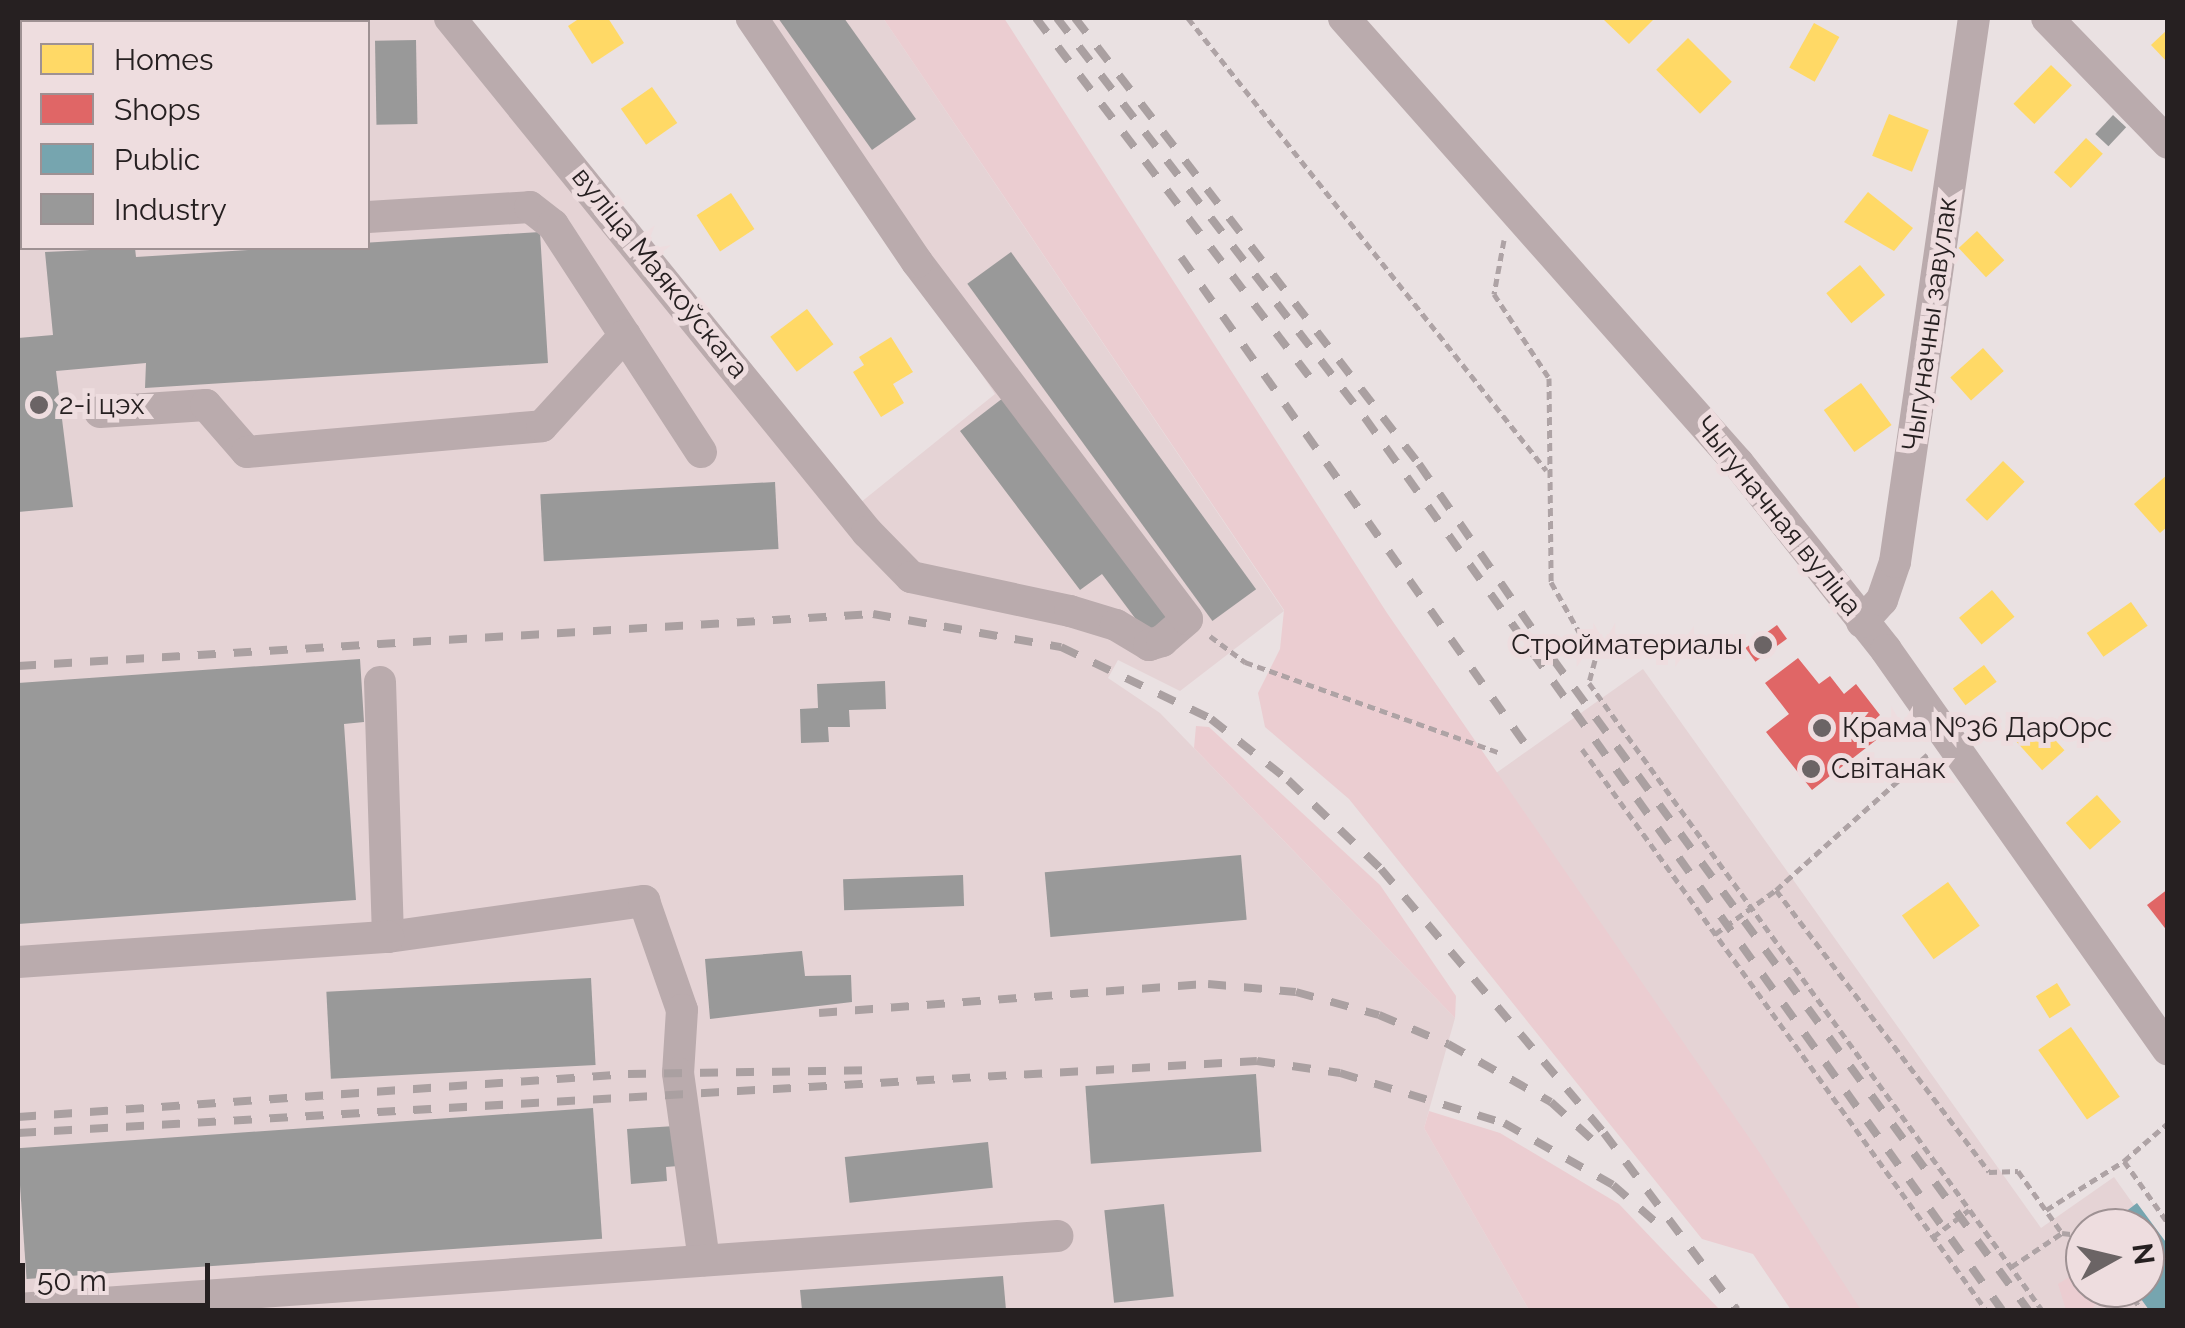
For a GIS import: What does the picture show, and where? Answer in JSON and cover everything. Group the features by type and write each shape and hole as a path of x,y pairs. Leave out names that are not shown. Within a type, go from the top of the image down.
{"street":[{"name":"вуліца Маякоўскага","path":"450,18 867,532 911,577 1070,611 1116,625 1149,645 1187,619"},
{"path":"752,18 917,262 1187,619"},
{"name":"Чыгуначная вуліца","path":"1344,18 1714,435 1862,622 2163,1032"},
{"name":"Чыгуначны завулак","path":"1862,622 1882,600 1895,562 1974,18"},
{"path":"2046,18 2168,143"},
{"path":"370,217 530,207 553,224 700,452"},
{"path":"100,412 206,405 247,452 542,426 626,335"},
{"path":"380,682 388,937"},
{"path":"18,962 388,937 644,901 682,1010 678,1073 704,1260"},
{"path":"18,1309 1057,1236"}],"path":[{"path":"1188,18 1546,470"},
{"path":"1508,222 1494,294 1549,378 1546,470 1551,582 1595,660 1589,683 2042,1310"},
{"path":"1187,619 1245,662 1498,752"},
{"path":"1715,934 1776,890 1939,747"},
{"path":"1582,748 1986,1310"},
{"path":"1776,890 1989,1172 2018,1171 2062,1233"},
{"path":"2046,1210 2124,1161 2168,1123"},
{"path":"2124,1161 2168,1223"},
{"path":"1933,1237 1970,1210"},
{"path":"2010,1267 2065,1233"}],"shaded area":[{"path":"18,18 442,18 855,507 995,394 744,18 883,18 1284,611 1180,691 1118,660 1108,678 1160,713 1455,1018 1424,1128 1529,1310 18,1310"},
{"path":"883,18 1004,18 1387,613 1759,1152 1861,1310 1791,1310 1753,1254 1702,1239 1349,799 1265,727 1258,693 1280,649 1284,610"},
{"path":"1643,669 2041,1228 2065,1211 2065,1308 2165,1308 2165,1249 2167,1252 2167,1310 1858,1310 1482,783"},
{"path":"1196,726 1209,727 1380,885 1456,996 1455,1018 1194,748"},
{"path":"1429,1111 1500,1133 1619,1204 1720,1310 1529,1310 1424,1128"},
{"path":"2114,1177 2136,1208 2070,1208"},
{"path":"2065,1280 2065,1307 2058,1284"}],"building: Homes":[{"path":"580,18 608,18 624,43 592,64 568,26"},
{"path":"1602,18 1655,18 1629,44"},
{"path":"1814,23 1839,37 1815,82 1789,68"},
{"path":"2168,29 2168,63 2151,45"},
{"path":"1688,38 1732,82 1700,114 1656,70"},
{"path":"2051,65 2072,85 2034,124 2013,104"},
{"path":"652,87 677,123 646,145 621,109"},
{"path":"1889,114 1929,130 1912,172 1872,156"},
{"path":"2086,138 2103,154 2071,188 2054,172"},
{"path":"1868,192 1913,228 1894,251 1844,222"},
{"path":"731,193 754,229 720,251 697,215"},
{"path":"1977,231 2004,260 1986,277 1959,248"},
{"path":"1860,265 1885,295 1851,323 1826,293"},
{"path":"807,309 833,344 797,372 770,337"},
{"path":"891,337 913,372 893,384 904,403 881,417 853,372 864,365 859,357"},
{"path":"1983,348 2004,371 1971,400 1950,377"},
{"path":"1861,383 1892,425 1854,452 1824,410"},
{"path":"2003,461 2025,482 1987,521 1965,500"},
{"path":"2168,474 2168,526 2160,533 2134,504"},
{"path":"1992,590 2014,617 1982,644 1959,618"},
{"path":"2131,602 2148,626 2103,657 2087,633"},
{"path":"1984,665 1997,682 1965,705 1953,688"},
{"path":"2039,722 2064,750 2042,770 2017,742"},
{"path":"2097,795 2121,822 2090,850 2066,823"},
{"path":"1948,882 1980,926 1934,959 1902,916"},
{"path":"2057,983 2071,1005 2050,1018 2036,996"},
{"path":"2071,1027 2120,1097 2087,1120 2038,1050"}],"building: Shops":[{"path":"1777,625 1787,639 1755,662 1745,648"},
{"name":"Крама №36 ДарОрс","path":"1798,658 1819,684 1830,676 1844,694 1856,684 1880,715 1870,724 1880,737 1812,790 1766,732 1789,714 1765,683"},
{"path":"2168,889 2168,932 2147,905"}],"building: Public":[{"path":"2165,1241 2166,1310 2149,1310 2165,1308"}],"building: Industry":[{"path":"778,18 844,18 916,119 872,150"},
{"path":"416,40 417,124 376,125 375,41"},
{"path":"2113,115 2126,127 2108,146 2095,134"},
{"path":"540,232 548,363 145,388 146,363 56,371 73,507 18,512 18,338 53,335 45,252 135,250 136,257 249,250 370,250 370,243"},
{"path":"1011,252 1256,589 1212,621 967,284"},
{"path":"1003,398 1169,619 1147,634 1102,574 1080,590 960,431"},
{"path":"775,482 779,549 544,561 540,494"},
{"path":"360,659 364,722 344,724 356,900 18,924 18,683"},
{"path":"885,681 886,709 849,710 850,727 828,727 829,742 801,743 800,709 818,708 817,684"},
{"path":"1241,855 1247,920 1050,937 1045,872"},
{"path":"963,875 964,906 844,910 843,879"},
{"path":"802,951 805,976 851,975 852,1002 710,1019 705,959"},
{"path":"591,978 596,1065 331,1079 326,992"},
{"path":"1256,1074 1261,1152 1091,1164 1085,1086"},
{"path":"593,1108 602,1239 27,1279 18,1148"},
{"path":"675,1126 678,1166 666,1167 667,1181 631,1184 627,1129"},
{"path":"988,1142 993,1188 850,1203 845,1157"},
{"path":"1164,1204 1174,1296 1114,1303 1104,1210"},
{"path":"1003,1276 1006,1310 802,1310 800,1290"}],"railway":[{"path":"1036,18 1313,382"},
{"path":"1057,18 1365,418 2002,1310"},
{"path":"1075,18 1419,464 1553,659 2028,1310"},
{"path":"1181,257 1525,744"},
{"path":"18,666 873,614 1061,647 1211,719 1288,780 1381,869 1604,1133 1737,1310"},
{"path":"819,1013 1208,984 1296,992 1379,1015 1448,1044 1551,1102 1599,1146"},
{"path":"18,1133 1257,1061 1340,1073 1504,1123 1613,1185 1666,1231"},
{"path":"18,1117 628,1074 880,1070"}],"place":[{"name":"2-і цэх","path":"39,405"},
{"name":"Стройматериалы","path":"1763,645"},
{"name":"Крама №36 ДарОрс","path":"1822,728"},
{"name":"Світанак","path":"1811,769"}]}
